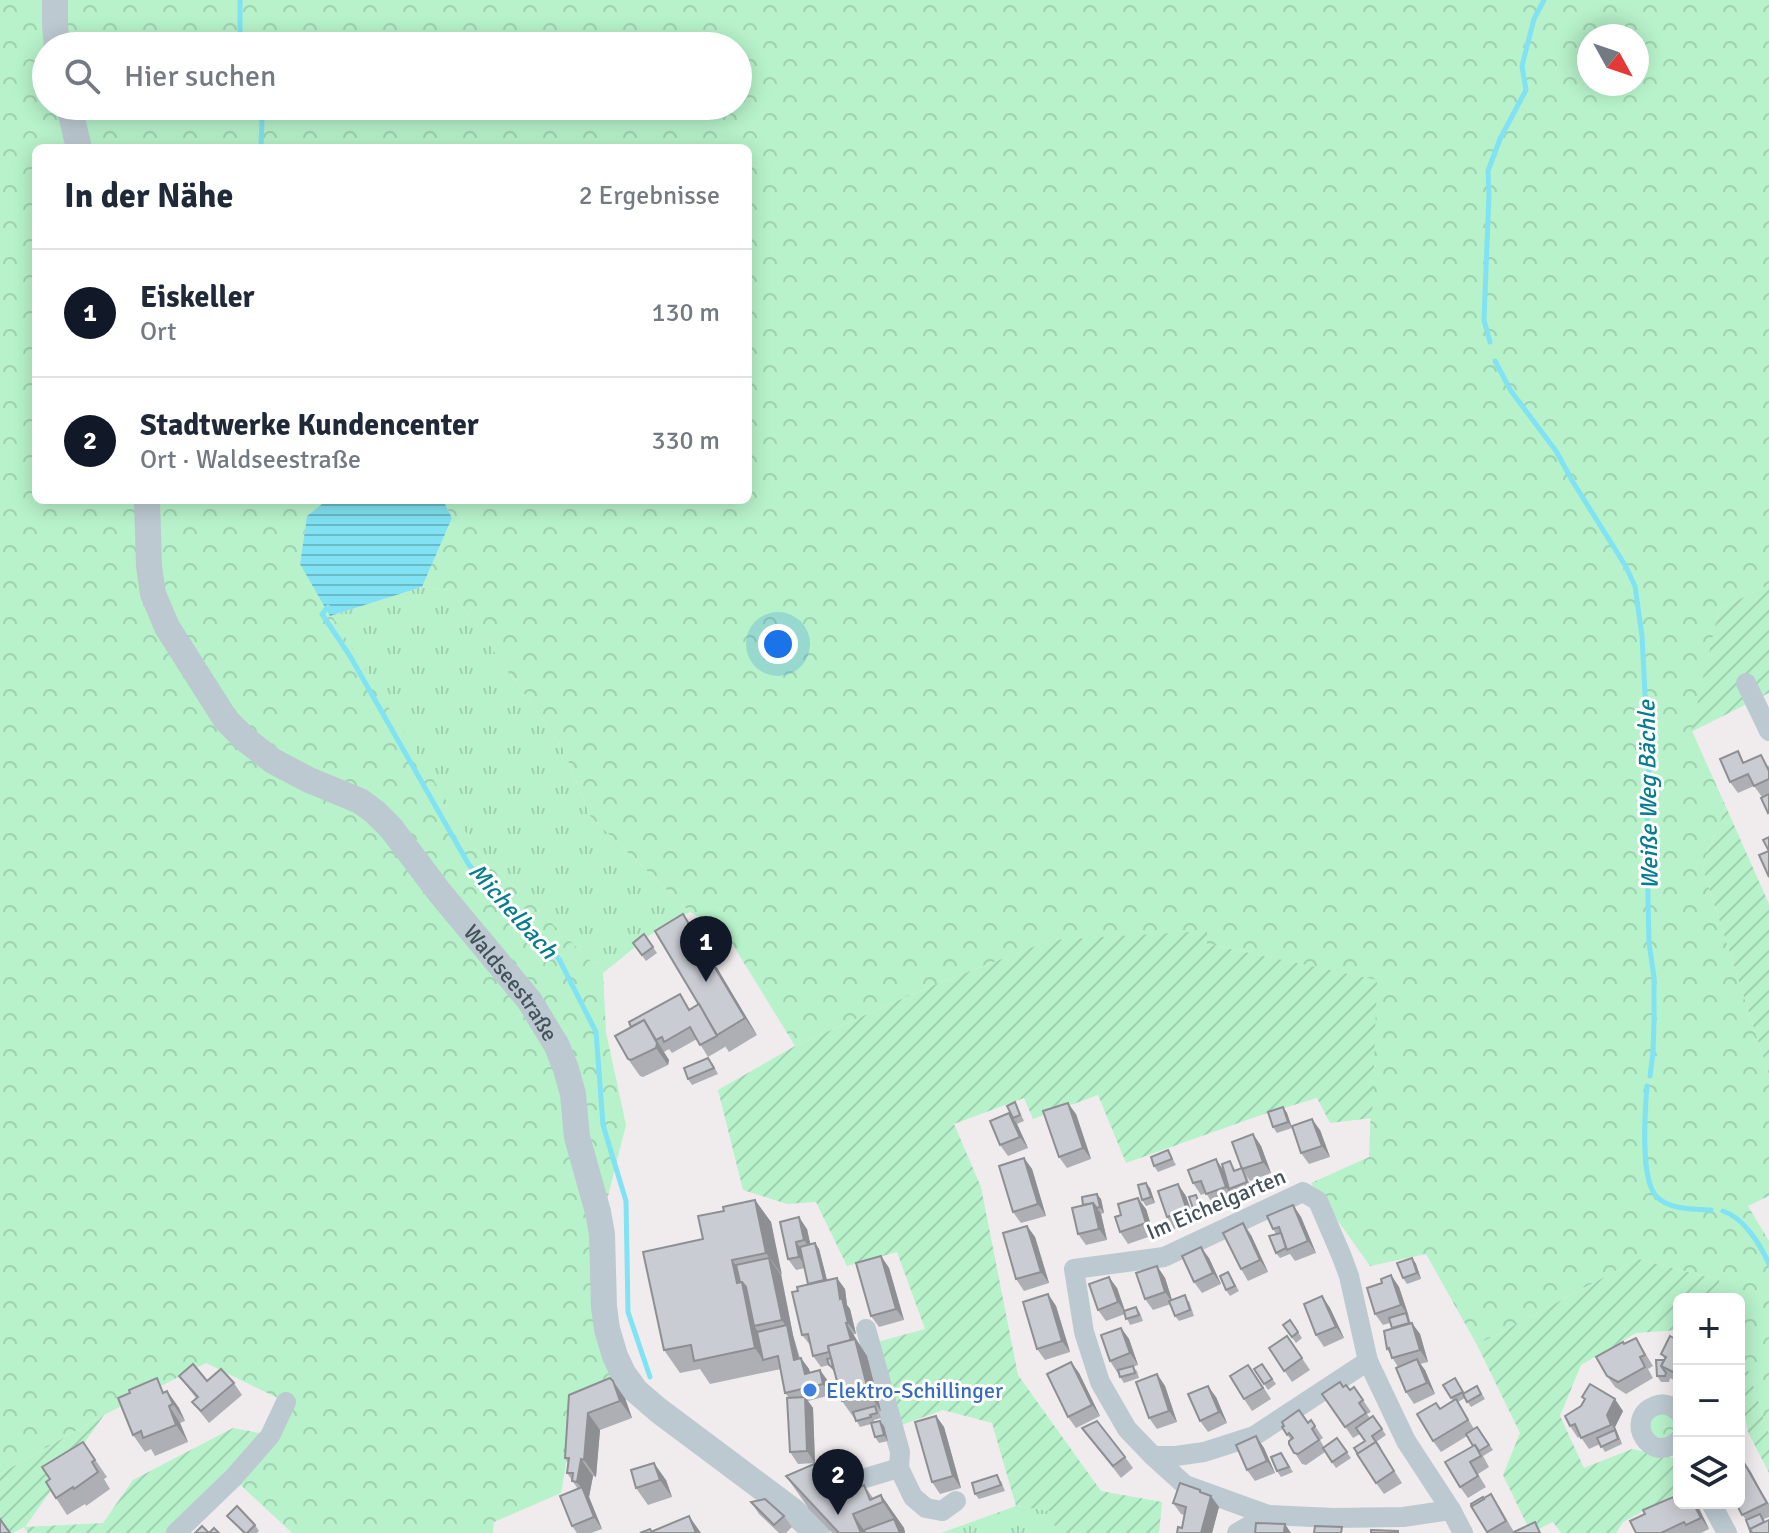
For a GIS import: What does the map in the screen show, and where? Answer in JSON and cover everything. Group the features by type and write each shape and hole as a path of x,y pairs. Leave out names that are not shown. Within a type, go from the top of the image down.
{"street":[{"path":"55,0 56,32"},
{"path":"72,120 78,144"},
{"name":"Waldseestraße","path":"147,504 153,594 167,627 226,720 273,761 360,801 383,820 447,903 529,1000 557,1046 573,1094 577,1137 598,1212 607,1329 623,1373 636,1391 658,1410 793,1511 817,1533"},
{"path":"1746,683 1769,731"},
{"name":"Im Eichelgarten","path":"1368,1361 1342,1257 1318,1201 1303,1192 1164,1257 1074,1269 1084,1332 1100,1382 1127,1429 1185,1485 1268,1515 1403,1517 1451,1510"},
{"path":"866,1329 900,1452 899,1468 913,1497 926,1508 942,1511 956,1501"},
{"path":"1153,1456 1204,1452 1254,1436 1368,1361 1406,1441 1463,1533"},
{"path":"176,1533 233,1478 270,1436 286,1402"},
{"path":"1673,1408 1652,1407 1643,1415 1640,1426 1643,1437 1652,1446 1673,1445"},
{"path":"793,1511 815,1493 899,1468"},
{"path":"1714,1509 1727,1533"},
{"path":"1237,1533 1268,1515"}],"green space":[{"path":"0,0 1769,0 1769,585 1719,609 1692,731 1726,807 1702,866 1769,1075 1769,1196 1748,1206 1769,1241 1769,1434 1745,1360 1745,1293 1723,1293 1719,1280 1638,1259 1477,1345 1426,1254 1370,1266 1311,1183 1369,1157 1376,980 1207,944 1207,932 1051,940 931,986 795,1046 725,932 690,912 590,816 564,750 451,590 422,587 452,518 445,504 752,504 752,144 32,144 32,504 322,504 307,516 300,564 478,852 603,973 606,1032 626,1125 598,1236 622,1387 577,1402 561,1493 494,1522 493,1533 292,1533 233,1478 286,1402 206,1363 104,1415 0,1474"},
{"path":"1769,585 1769,693 1691,732 1719,609"},
{"path":"422,587 451,590 564,750 590,816 690,912 650,935 603,973 478,852 330,616"},
{"path":"1726,807 1769,904 1769,1075 1702,866"},
{"path":"1207,931 1207,944 1377,980 1372,1118 1330,1123 1317,1098 1126,1163 1098,1095 1033,1119 1024,1098 954,1124 981,1187 1018,1375 1101,1491 1162,1502 1159,1533 1057,1533 1050,1511 1016,1506 992,1423 943,1410 893,1428 870,1344 925,1329 897,1252 847,1266 816,1202 787,1204 743,1190 718,1090 795,1046 931,986 1051,940"},
{"path":"1638,1259 1719,1280 1723,1293 1673,1293 1673,1330 1636,1333 1581,1365 1560,1416 1584,1468 1632,1449 1673,1458 1673,1495 1623,1522 1616,1533 1561,1533 1553,1522 1531,1533 1503,1475 1520,1433 1477,1345"},
{"path":"1745,1360 1769,1434 1769,1473 1748,1432"},
{"path":"1673,1412 1673,1445 1670,1447 1640,1426 1643,1415"},
{"path":"104,1415 25,1527 103,1523 133,1480 233,1428 265,1434 176,1533 28,1533 24,1527 13,1533 0,1533 0,1474"},
{"path":"1016,1506 1051,1511 1057,1533 941,1533"}],"water":[{"path":"322,504 445,504 452,518 422,587 330,616 300,564 307,516"}],"building":[{"path":"1738,751 1743,763 1761,755 1769,771 1769,779 1754,786 1748,774 1730,782 1720,759"},
{"path":"1769,794 1769,812 1768,813 1761,798"},
{"path":"1769,837 1769,851 1763,840"},
{"path":"1769,851 1769,877 1759,855"},
{"path":"683,914 745,1018 717,1035 655,931"},
{"path":"644,934 653,947 642,955 633,943"},
{"path":"680,994 689,1010 699,1004 717,1036 700,1045 690,1027 664,1042 662,1037 656,1040 644,1020 631,1027 629,1022"},
{"path":"644,1020 657,1043 656,1048 628,1059 615,1036"},
{"path":"708,1058 714,1068 688,1079 684,1068"},
{"path":"1015,1102 1020,1115 1013,1118 1007,1106"},
{"path":"1068,1103 1083,1148 1059,1157 1043,1111"},
{"path":"1283,1107 1288,1122 1273,1127 1268,1112"},
{"path":"1009,1113 1020,1137 1000,1145 990,1121"},
{"path":"1312,1119 1322,1146 1301,1153 1292,1126"},
{"path":"1253,1134 1263,1162 1242,1169 1232,1142"},
{"path":"1168,1150 1172,1159 1154,1166 1151,1157"},
{"path":"1024,1158 1038,1204 1013,1212 999,1166"},
{"path":"1216,1159 1226,1187 1206,1194 1201,1181 1193,1183 1188,1170"},
{"path":"1230,1161 1234,1171 1242,1168 1247,1182 1229,1189 1222,1164"},
{"path":"1146,1183 1151,1197 1142,1200 1138,1185"},
{"path":"1178,1184 1187,1210 1167,1217 1158,1191"},
{"path":"1097,1194 1100,1207 1093,1203 1083,1205 1082,1197"},
{"path":"1196,1195 1201,1209 1194,1211 1189,1197"},
{"path":"1138,1198 1146,1223 1120,1232 1115,1217 1121,1215 1118,1204"},
{"path":"755,1200 766,1253 732,1260 737,1283 742,1282 755,1348 694,1361 691,1345 664,1350 643,1252 703,1239 698,1216"},
{"path":"1093,1203 1099,1229 1078,1234 1072,1208"},
{"path":"1293,1205 1308,1241 1287,1250 1279,1227 1273,1229 1267,1216"},
{"path":"799,1217 804,1240 796,1242 799,1257 788,1259 780,1222"},
{"path":"1243,1223 1260,1260 1241,1269 1223,1233"},
{"path":"1027,1226 1041,1272 1016,1279 1003,1233"},
{"path":"1281,1233 1286,1248 1276,1253 1269,1236"},
{"path":"815,1243 824,1280 808,1284 800,1247"},
{"path":"1201,1247 1213,1273 1194,1282 1182,1256"},
{"path":"881,1256 896,1309 871,1316 856,1263"},
{"path":"769,1258 782,1320 754,1326 746,1287 740,1282 736,1265"},
{"path":"1412,1258 1417,1273 1403,1278 1397,1263"},
{"path":"1157,1266 1165,1292 1145,1299 1136,1273"},
{"path":"1228,1272 1235,1286 1226,1290 1220,1276"},
{"path":"1391,1275 1401,1305 1375,1314 1367,1288 1382,1283 1381,1279"},
{"path":"1109,1277 1118,1302 1098,1310 1089,1284"},
{"path":"837,1278 851,1340 828,1346 829,1352 813,1356 808,1334 802,1335 792,1292 798,1291 797,1287"},
{"path":"1048,1294 1062,1341 1037,1349 1023,1302"},
{"path":"1185,1295 1190,1310 1175,1316 1169,1301"},
{"path":"1322,1296 1336,1327 1316,1335 1304,1304"},
{"path":"1136,1307 1139,1315 1126,1319 1124,1311"},
{"path":"1406,1313 1409,1323 1392,1328 1389,1318"},
{"path":"1290,1320 1298,1332 1292,1337 1283,1325"},
{"path":"1412,1323 1420,1350 1392,1358 1384,1331"},
{"path":"787,1325 794,1360 801,1358 805,1374 820,1370 823,1384 785,1393 778,1356 763,1360 757,1332"},
{"path":"1121,1328 1130,1353 1110,1361 1101,1335"},
{"path":"1287,1336 1302,1358 1284,1371 1269,1348"},
{"path":"1670,1336 1673,1338 1673,1372 1661,1366 1666,1357 1661,1354"},
{"path":"1636,1338 1645,1355 1640,1357 1645,1367 1618,1382 1607,1376 1596,1357"},
{"path":"855,1339 869,1394 842,1401 828,1346"},
{"path":"1417,1359 1427,1383 1406,1392 1396,1368"},
{"path":"1656,1360 1664,1360 1661,1366 1665,1376 1657,1376"},
{"path":"1071,1362 1092,1405 1068,1417 1047,1374"},
{"path":"193,1364 207,1381 221,1369 234,1383 201,1411 192,1402 198,1397 179,1376"},
{"path":"1262,1364 1272,1379 1264,1384 1254,1369"},
{"path":"1248,1365 1263,1388 1244,1399 1230,1376"},
{"path":"1133,1366 1135,1373 1120,1377 1118,1370"},
{"path":"1157,1374 1169,1411 1149,1418 1136,1382"},
{"path":"157,1378 163,1393 167,1391 173,1404 169,1406 176,1425 143,1438 141,1431 133,1435 118,1398"},
{"path":"610,1378 620,1401 588,1413 584,1460 581,1459 577,1482 572,1481 573,1473 567,1473 569,1458 565,1458 569,1395"},
{"path":"1455,1378 1463,1392 1451,1398 1443,1385"},
{"path":"1340,1382 1350,1390 1354,1387 1363,1400 1359,1403 1366,1413 1345,1427 1322,1394"},
{"path":"1590,1384 1615,1399 1607,1415 1611,1425 1581,1438 1575,1424 1570,1426 1565,1416 1581,1406 1585,1399 1582,1397"},
{"path":"1208,1386 1219,1412 1200,1421 1188,1394"},
{"path":"1477,1386 1481,1394 1467,1402 1463,1394"},
{"path":"805,1397 807,1451 790,1452 787,1398"},
{"path":"1456,1399 1468,1420 1433,1441 1417,1414 1436,1403 1440,1409"},
{"path":"875,1406 877,1413 856,1421 853,1412"},
{"path":"1299,1410 1308,1423 1311,1420 1315,1426 1312,1429 1319,1440 1298,1454 1289,1444 1293,1438 1289,1433 1287,1435 1282,1422"},
{"path":"936,1416 953,1476 932,1482 915,1422"},
{"path":"1373,1416 1382,1429 1372,1436 1376,1442 1358,1454 1354,1448 1365,1441 1356,1428"},
{"path":"880,1421 884,1435 875,1437 871,1423"},
{"path":"1097,1421 1125,1457 1113,1466 1082,1428"},
{"path":"1477,1427 1489,1445 1479,1451 1466,1434"},
{"path":"1615,1430 1618,1439 1601,1447 1597,1438"},
{"path":"1256,1436 1267,1461 1247,1470 1236,1445"},
{"path":"1337,1438 1347,1452 1332,1462 1323,1448"},
{"path":"83,1442 95,1460 92,1462 98,1472 56,1498 46,1482 50,1479 42,1467"},
{"path":"1376,1442 1394,1471 1376,1483 1357,1454"},
{"path":"1475,1445 1481,1456 1470,1462 1478,1476 1460,1487 1445,1462"},
{"path":"1281,1453 1289,1467 1277,1471 1271,1457"},
{"path":"654,1463 660,1480 636,1488 631,1470"},
{"path":"814,1464 820,1478 833,1473 843,1495 864,1485 870,1500 881,1495 883,1502 853,1514 861,1533 839,1533 786,1476"},
{"path":"1745,1464 1767,1503 1742,1515 1739,1509 1745,1509"},
{"path":"997,1475 1001,1485 975,1494 972,1483"},
{"path":"1180,1483 1211,1496 1201,1533 1177,1533 1178,1527 1182,1528 1186,1507 1173,1503"},
{"path":"582,1487 594,1517 572,1526 560,1496"},
{"path":"1491,1494 1506,1521 1487,1532 1471,1506"},
{"path":"1673,1497 1673,1509 1696,1509 1701,1518 1661,1533 1636,1533 1630,1521 1645,1514 1643,1510"},
{"path":"765,1499 784,1516 774,1525 751,1502"},
{"path":"237,1506 255,1525 247,1533 227,1516"},
{"path":"1760,1514 1764,1522 1750,1529 1751,1533 1746,1520"},
{"path":"689,1516 696,1533 653,1531"},
{"path":"0,1519 10,1533 0,1533"},
{"path":"894,1519 900,1533 865,1533 864,1530"},
{"path":"1769,1520 1769,1533 1752,1533 1750,1529"},
{"path":"1535,1522 1540,1533 1514,1533 1514,1532"},
{"path":"1256,1523 1285,1524 1284,1533 1255,1533"},
{"path":"202,1526 209,1533 195,1533"},
{"path":"1315,1526 1342,1527 1341,1533 1314,1533"},
{"path":"1371,1530 1398,1531 1398,1533 1371,1533"}],"waterway":[{"name":"Michelbach","path":"240,0 240,32"},
{"name":"Weiße Weg Bächle","path":"1490,342 1484,320 1488,171 1500,139 1526,90 1522,66 1534,19 1544,0"},
{"name":"Michelbach","path":"261,144 262,120"},
{"name":"Weiße Weg Bächle","path":"1495,361 1511,391 1556,451 1635,586 1652,742 1647,786 1649,943 1654,977 1650,1076"},
{"name":"Michelbach","path":"328,607 322,614 350,656 469,865 559,959 596,1032 603,1125 626,1201 628,1312 650,1377"},
{"name":"Weiße Weg Bächle","path":"1647,1086 1645,1144 1652,1189 1657,1197 1669,1204 1711,1210"},
{"name":"Weiße Weg Bächle","path":"1723,1211 1738,1219 1756,1240 1769,1264"}],"place":[{"name":"Eiskeller","path":"706,982"},
{"name":"Elektro-Schillinger","path":"810,1390"},
{"name":"Stadtwerke Kundencenter","path":"838,1515"}]}
